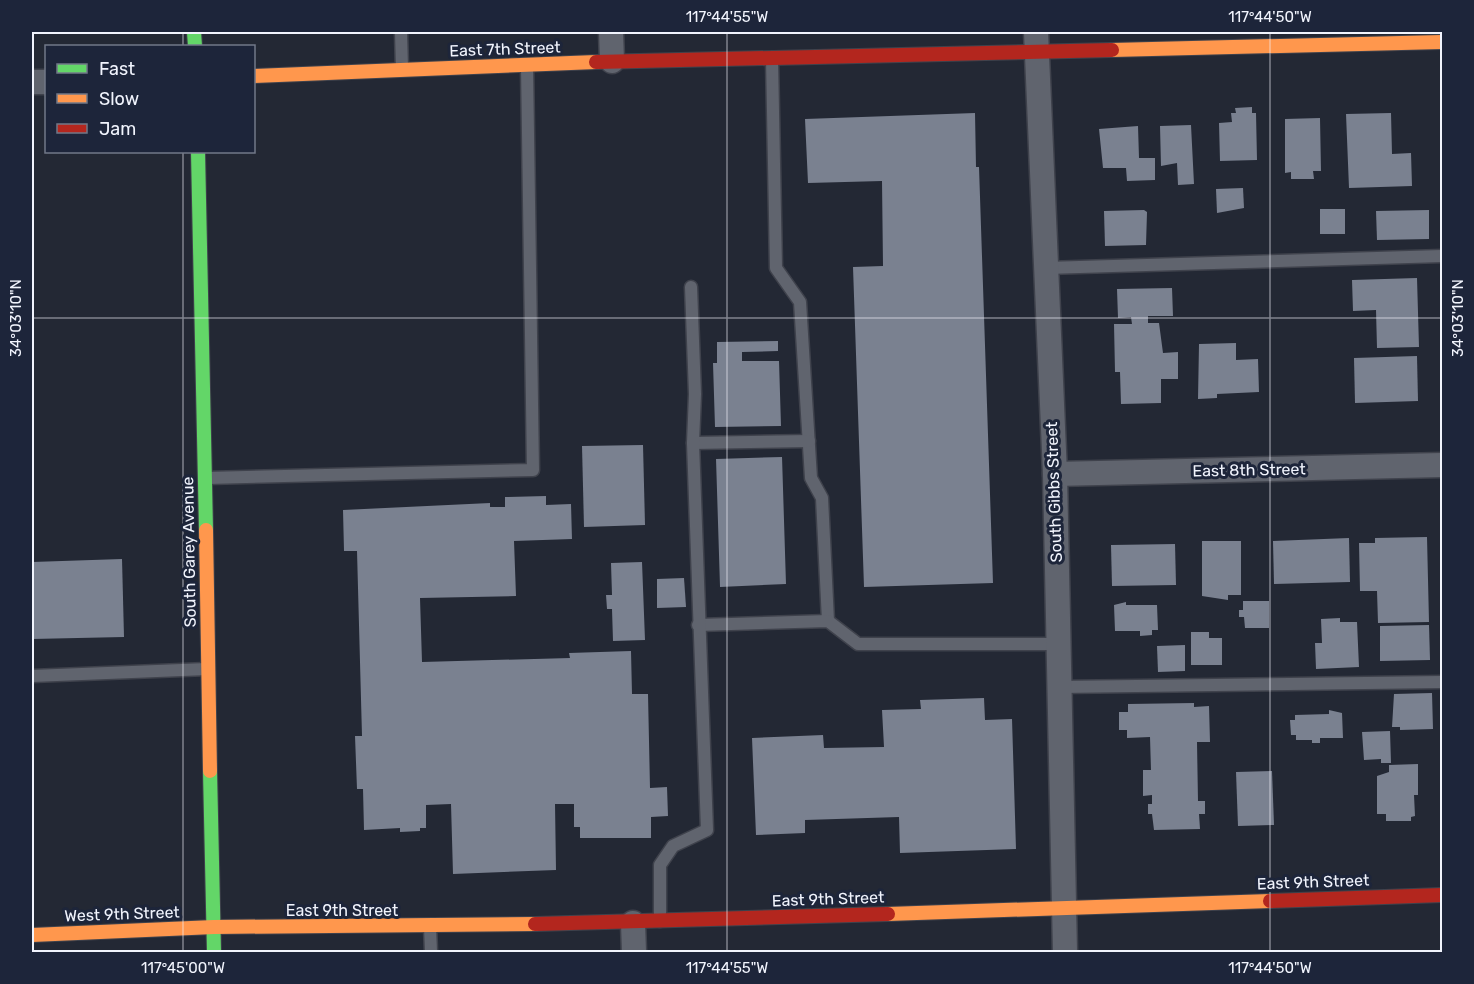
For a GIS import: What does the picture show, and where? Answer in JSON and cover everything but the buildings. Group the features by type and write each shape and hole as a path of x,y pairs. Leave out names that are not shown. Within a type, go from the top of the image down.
{"street":[{"path":"611,32 612,61"},
{"name":"East 7th Street","path":"255,76 612,61 772,58 1036,42 1443,42"},
{"name":"South Gibbs Street","path":"1036,42 1055,474 1065,952"},
{"name":"South Garey Avenue","path":"198,153 214,952"},
{"name":"East 8th Street","path":"1055,474 1443,465"},
{"name":"East 9th Street","path":"214,927 633,923 1443,895"},
{"path":"633,923 634,952"},
{"name":"West 9th Street","path":"32,935 214,927"}],"lane":[{"path":"401,32 402,70"},
{"path":"772,58 776,268 800,302 811,478 822,498 828,621"},
{"path":"204,478 533,470 526,64"},
{"path":"1046,268 1443,256"},
{"path":"660,922 660,865 673,846 707,830 698,625 691,286"},
{"path":"693,443 809,441"},
{"path":"698,625 828,621 858,644 1058,644"},
{"path":"32,676 208,669"},
{"path":"1059,687 1443,682"},
{"path":"430,925 431,952"}],"traffic: fast":[{"path":"194,32 195,45"},
{"path":"198,153 206,530"},
{"path":"210,771 214,952"}],"traffic: slow":[{"path":"1112,50 1442,42"},
{"path":"255,76 596,62"},
{"path":"206,530 210,771"},
{"path":"888,914 1270,901"},
{"path":"32,935 214,927 535,924"}],"traffic: jam":[{"path":"596,62 1112,50"},
{"path":"1270,901 1442,895"},
{"path":"535,924 888,914"}]}
